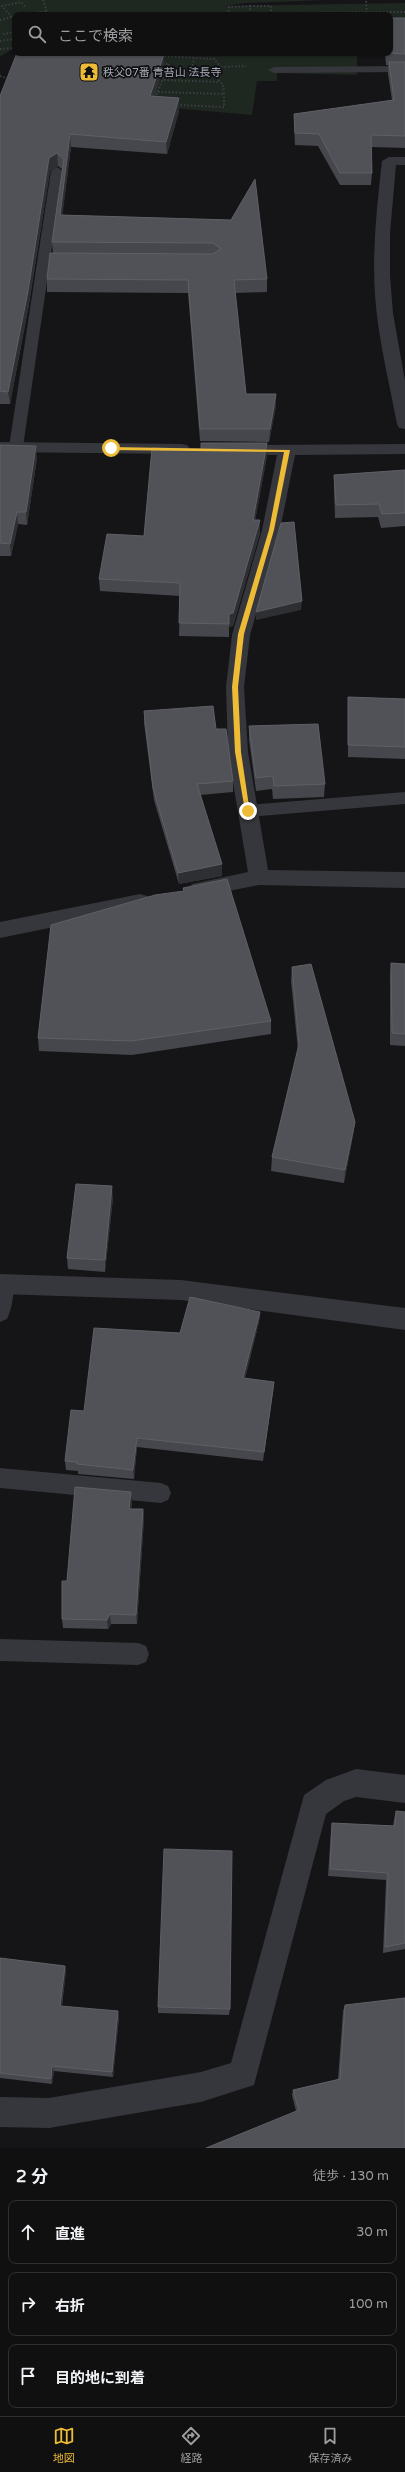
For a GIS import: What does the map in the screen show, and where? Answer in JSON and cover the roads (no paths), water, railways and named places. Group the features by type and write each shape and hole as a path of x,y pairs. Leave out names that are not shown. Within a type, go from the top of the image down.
{"street":[{"path":"405,161 389,161 383,227 382,278 389,332 405,424"},
{"path":"8,447 199,449"},
{"path":"223,450 405,449"},
{"path":"259,877 238,752 235,687 241,634 271,530 287,450"},
{"path":"183,893 259,877 405,880"},
{"path":"0,930 160,897"},
{"path":"2,1285 182,1290 405,1319"},
{"path":"0,2112 49,2112 201,2087 243,2074 314,1805 336,1790 356,1782 405,1789"}],"lane":[{"path":"274,70 405,69"},
{"path":"8,447 43,260 57,171"},
{"path":"43,260 58,260"},
{"path":"248,811 405,798"},
{"path":"0,1313 2,1285"},
{"path":"0,1478 161,1493"},
{"path":"0,1650 138,1654"}],"place":[{"name":"秩父07番 青苔山 法長寺","path":"89,72"}]}
